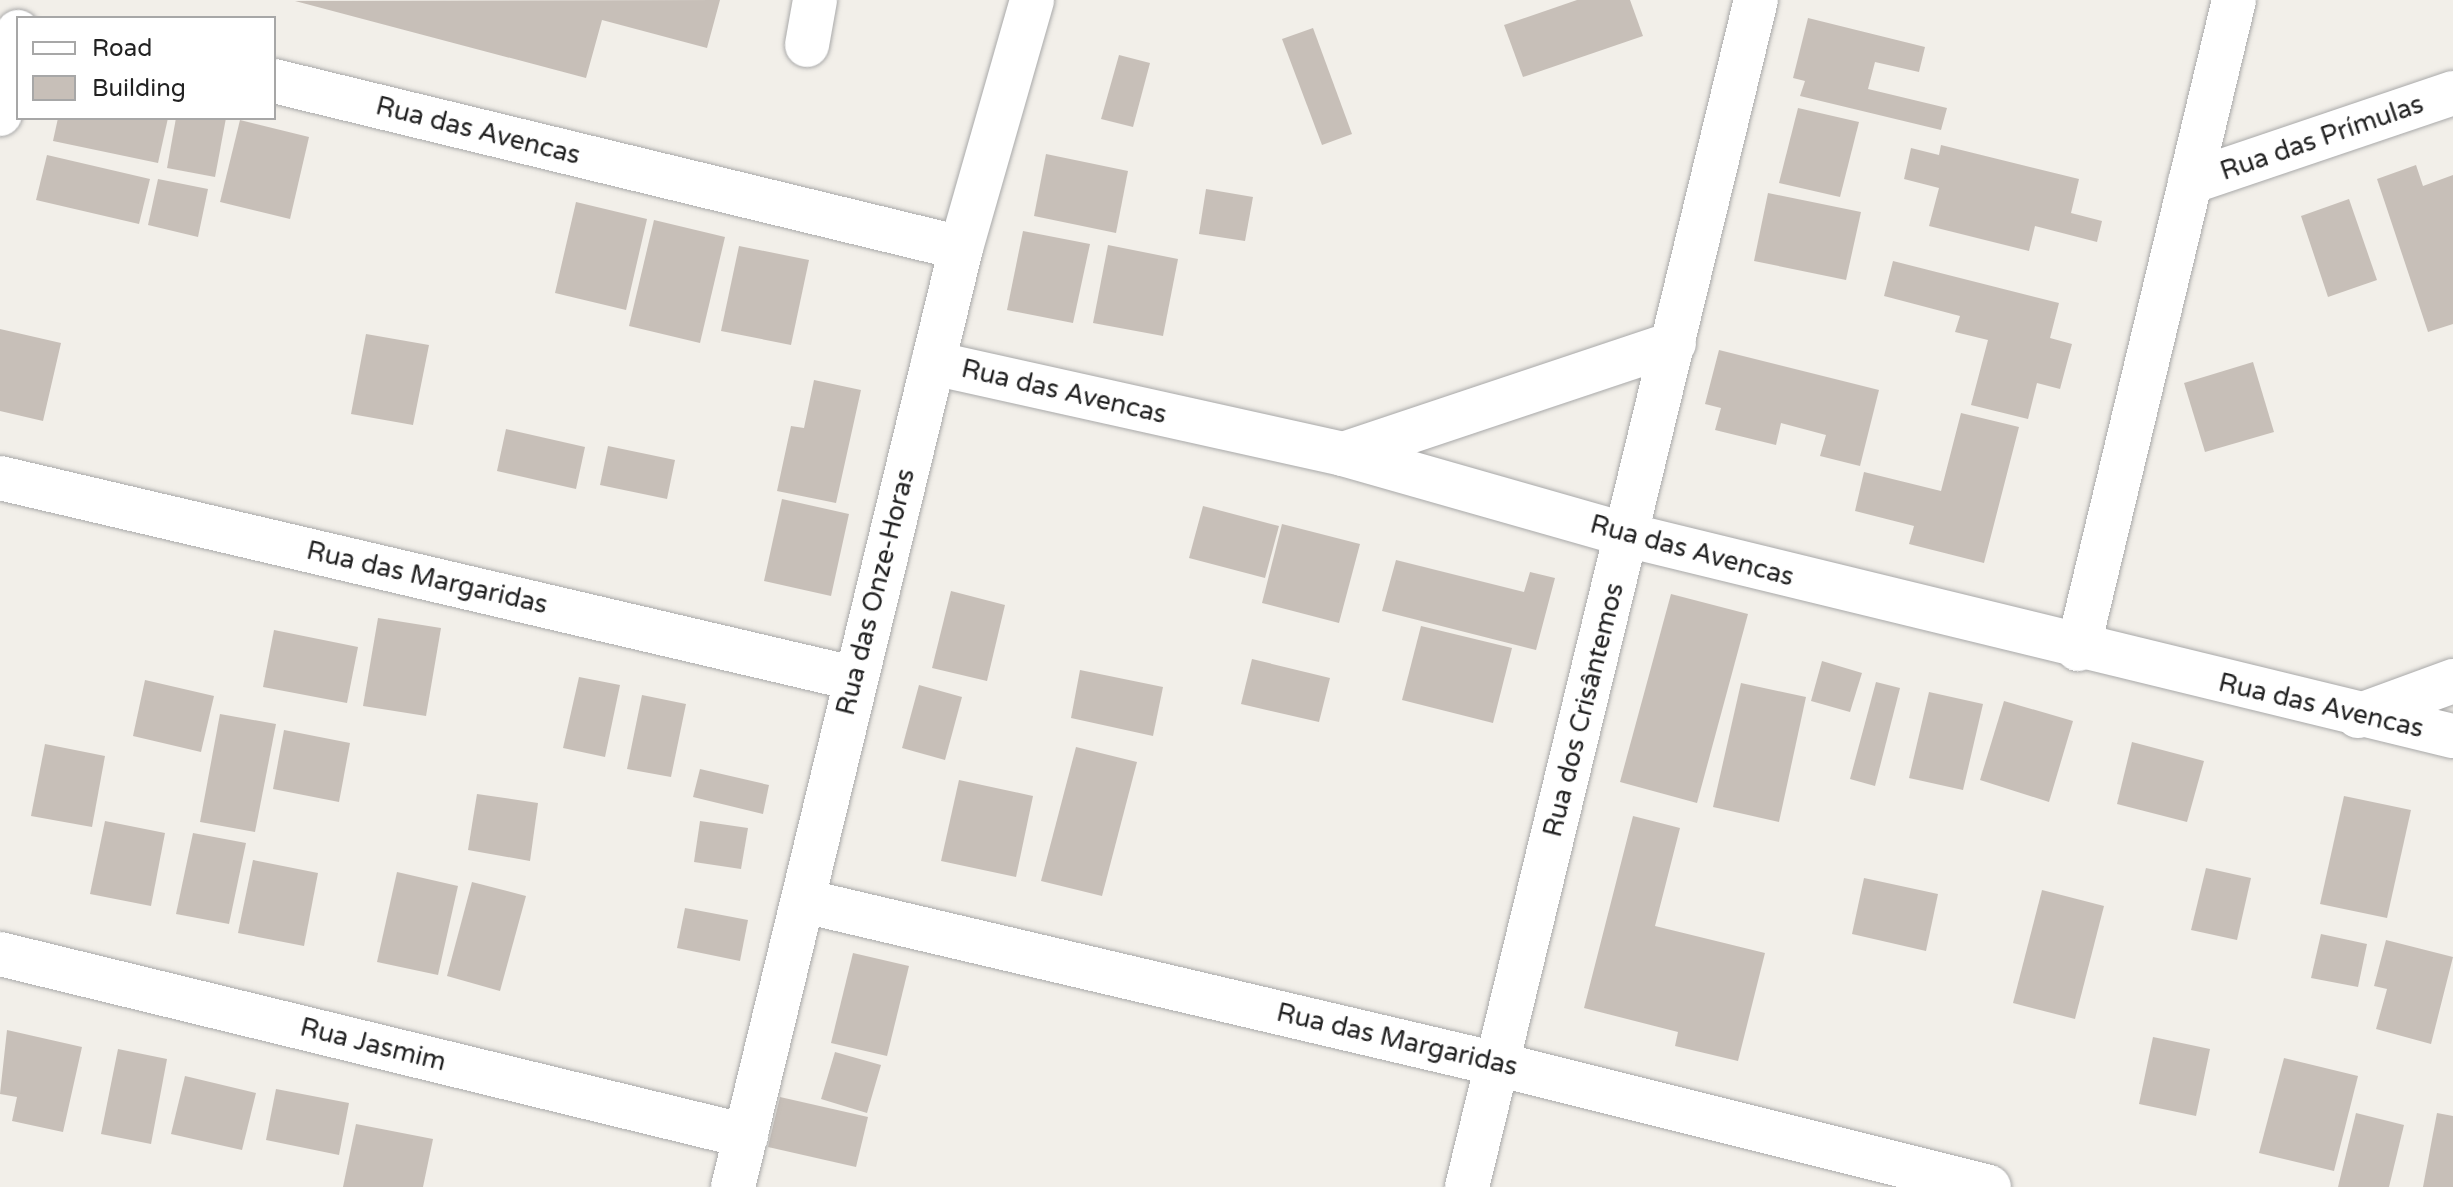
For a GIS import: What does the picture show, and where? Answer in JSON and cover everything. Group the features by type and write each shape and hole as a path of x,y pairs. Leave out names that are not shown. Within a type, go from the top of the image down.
{"street":[{"path":"807,45 815,0"},
{"name":"Rua das Onze-Horas","path":"733,1187 804,901 853,678 961,248 1032,0"},
{"name":"Rua dos Crisântemos","path":"1467,1187 1756,0"},
{"path":"2078,649 2234,0"},
{"path":"0,114 16,41"},
{"name":"Rua das Avencas","path":"276,81 961,248"},
{"name":"Rua das Prímulas","path":"2190,182 2453,93"},
{"path":"1343,454 1674,343"},
{"name":"Rua das Avencas","path":"933,363 1343,454 1627,535 2078,649 2453,736"},
{"name":"Rua das Margaridas","path":"0,478 853,678"},
{"path":"2357,716 2453,681"},
{"name":"Rua das Margaridas","path":"804,901 1497,1064 1989,1187"},
{"name":"Rua Jasmim","path":"0,954 746,1136"}],"building":[{"path":"720,0 707,48 602,20 586,78 295,1"},
{"path":"1577,0 1630,0 1643,36 1523,77 1504,25"},
{"path":"1808,18 1925,47 1919,72 1875,62 1868,89 1947,108 1941,130 1800,96 1805,81 1793,78"},
{"path":"1313,28 1352,134 1322,145 1282,39"},
{"path":"1119,55 1150,63 1133,127 1101,119"},
{"path":"1798,108 1859,122 1840,197 1779,183"},
{"path":"58,120 168,120 158,163 53,141"},
{"path":"176,120 226,120 215,177 167,168"},
{"path":"240,120 309,137 290,219 220,202"},
{"path":"1941,145 2079,179 2071,213 2102,221 2097,242 2035,226 2029,251 1929,226 1939,188 1904,179 1911,148 1939,155"},
{"path":"1046,154 1128,171 1116,233 1034,216"},
{"path":"47,155 150,179 139,224 36,200"},
{"path":"2416,165 2423,186 2453,175 2453,324 2428,332 2377,179"},
{"path":"158,179 208,189 198,237 148,225"},
{"path":"1206,189 1253,197 1245,241 1199,234"},
{"path":"1768,193 1861,212 1846,280 1754,261"},
{"path":"2349,199 2377,280 2328,297 2301,216"},
{"path":"576,202 647,219 626,310 555,293"},
{"path":"654,220 725,237 700,343 629,326"},
{"path":"1023,231 1090,244 1073,323 1007,310"},
{"path":"1108,245 1178,259 1163,336 1093,323"},
{"path":"739,246 809,260 791,345 721,331"},
{"path":"1893,261 2059,303 2050,338 2072,344 2060,389 2037,383 2028,419 1971,405 1988,340 1955,332 1960,316 1884,296"},
{"path":"0,329 61,343 43,421 0,411"},
{"path":"366,334 429,345 413,425 351,414"},
{"path":"1719,350 1879,390 1860,466 1820,456 1826,435 1781,423 1776,445 1715,430 1721,408 1705,404"},
{"path":"2253,362 2274,432 2205,452 2184,383"},
{"path":"814,380 861,390 836,503 777,491 791,426 804,428"},
{"path":"1961,413 2019,427 1984,563 1909,544 1914,526 1855,511 1864,472 1941,491"},
{"path":"506,429 585,447 576,489 497,471"},
{"path":"608,446 675,460 667,499 600,485"},
{"path":"782,499 849,514 831,596 764,581"},
{"path":"1203,506 1279,526 1265,578 1189,558"},
{"path":"1282,524 1360,544 1339,623 1262,603"},
{"path":"1396,560 1524,592 1530,572 1555,578 1536,650 1382,611"},
{"path":"951,591 1005,605 987,681 932,668"},
{"path":"1671,594 1748,614 1697,803 1620,782"},
{"path":"378,618 441,628 426,716 363,706"},
{"path":"1421,626 1512,648 1493,723 1402,700"},
{"path":"274,630 358,647 347,703 263,687"},
{"path":"1252,659 1330,678 1319,722 1241,704"},
{"path":"1822,661 1862,673 1850,712 1811,701"},
{"path":"1080,670 1163,687 1153,736 1071,718"},
{"path":"579,677 620,685 605,757 563,748"},
{"path":"145,680 214,696 201,752 133,736"},
{"path":"1876,682 1900,688 1875,786 1850,779"},
{"path":"1741,683 1806,697 1779,822 1713,807"},
{"path":"919,685 962,697 945,760 902,748"},
{"path":"1929,692 1983,704 1963,790 1909,778"},
{"path":"642,695 686,704 671,777 627,769"},
{"path":"2004,701 2073,721 2049,802 1980,780"},
{"path":"220,714 276,724 255,832 200,822"},
{"path":"284,730 350,743 339,802 273,789"},
{"path":"2132,742 2204,761 2187,822 2117,804"},
{"path":"45,744 105,756 92,827 31,816"},
{"path":"1076,747 1137,762 1102,896 1041,881"},
{"path":"700,769 769,785 763,814 693,797"},
{"path":"959,780 1033,796 1016,877 941,861"},
{"path":"477,794 538,803 530,861 468,850"},
{"path":"2344,796 2411,810 2387,918 2320,904"},
{"path":"1633,816 1680,828 1655,926 1765,953 1738,1061 1675,1046 1678,1032 1584,1008"},
{"path":"105,821 165,833 151,906 90,894"},
{"path":"700,821 748,828 741,869 694,862"},
{"path":"193,833 246,843 229,924 176,914"},
{"path":"253,860 318,873 304,946 238,933"},
{"path":"2206,868 2251,878 2237,940 2191,930"},
{"path":"397,872 458,886 438,975 377,962"},
{"path":"1864,878 1938,894 1926,951 1852,934"},
{"path":"472,882 526,896 500,991 447,976"},
{"path":"2042,890 2104,906 2075,1019 2013,1003"},
{"path":"685,908 748,920 740,961 677,948"},
{"path":"2321,934 2367,944 2358,987 2311,978"},
{"path":"2386,940 2453,957 2431,1044 2376,1029 2387,989 2374,986"},
{"path":"853,953 909,966 887,1056 831,1043"},
{"path":"7,1030 82,1047 63,1132 12,1121 17,1097 0,1094"},
{"path":"2153,1037 2210,1049 2196,1116 2139,1104"},
{"path":"118,1049 167,1059 151,1144 101,1134"},
{"path":"835,1052 881,1065 867,1113 821,1099"},
{"path":"2284,1058 2358,1076 2334,1171 2259,1153"},
{"path":"185,1076 256,1093 242,1150 171,1134"},
{"path":"276,1089 349,1103 339,1155 266,1140"},
{"path":"780,1097 868,1117 856,1167 768,1147"},
{"path":"2356,1113 2404,1125 2389,1187 2338,1187"},
{"path":"2437,1113 2453,1116 2453,1187 2423,1187"},
{"path":"356,1124 433,1139 423,1187 343,1187"}]}
